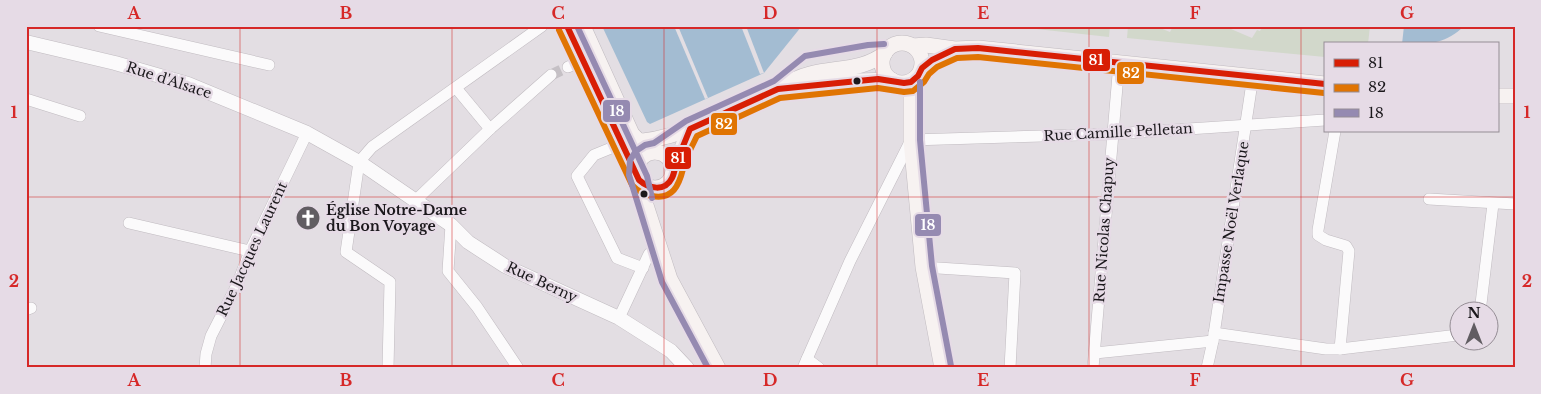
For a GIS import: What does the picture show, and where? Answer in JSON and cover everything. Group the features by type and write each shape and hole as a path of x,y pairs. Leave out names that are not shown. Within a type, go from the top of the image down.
{"main road":[{"path":"567,26 621,144 640,180 645,185 651,188 664,186 672,178 674,167 690,130"},
{"path":"584,26 632,134 657,152 667,156 674,167"},
{"path":"642,142 690,130 778,89 791,80 810,74 867,64 885,53 893,45 899,43 912,46 926,45 955,49 978,48 1324,84"},
{"path":"912,46 921,56 922,68"},
{"path":"778,89 857,80 911,82 918,76 922,68 932,60 955,49"},
{"path":"885,53 882,65 884,71 892,80"},
{"path":"911,82 911,140 923,267 942,368"},
{"path":"1498,96 1515,96"},
{"path":"690,130 657,152 650,152 642,157 638,164 637,173 670,279 718,368"}],"street":[{"path":"99,26 269,65"},
{"path":"388,368 390,282 346,252 359,162 372,147 542,26"},
{"name":"Rue d'Alsace","path":"26,42 115,63 188,84 307,132 359,162 415,201"},
{"path":"568,67 582,61"},
{"name":"Rue Nicolas Chapuy","path":"1093,368 1119,63"},
{"path":"415,201 490,129 551,75"},
{"name":"Impasse Noël Verlaque","path":"1207,368 1253,76"},
{"path":"456,88 490,129"},
{"path":"26,99 80,116"},
{"name":"Rue Camille Pelletan","path":"911,140 1112,134 1324,120"},
{"name":"Rue Jacques Laurent","path":"205,368 206,354 211,336 237,285 250,251 307,132"},
{"path":"1335,132 1318,235 1326,240 1346,246 1349,250 1340,349"},
{"path":"819,368 805,363 850,262 911,140"},
{"path":"621,144 594,155 577,176 617,258 643,268"},
{"path":"1429,199 1515,204"},
{"name":"Rue Berny","path":"415,201 451,225 468,242 505,266 619,318 670,351 687,368"},
{"path":"1481,302 1493,204"},
{"path":"129,223 250,251"},
{"path":"451,225 448,271 477,307 518,368"},
{"path":"619,318 649,254 661,252"},
{"path":"923,267 1015,273 1010,368"},
{"path":"1095,353 1213,337 1340,349 1448,336"}],"shaded area":[{"path":"1008,26 1110,26 1109,37"},
{"path":"1128,26 1155,26 1170,32 1173,26 1224,26 1252,38 1257,30 1260,31 1263,26 1370,26 1368,42 1324,42 1324,57 1127,38"}],"water":[{"path":"602,26 801,27 764,73 650,124 647,122"},
{"path":"1404,26 1464,26 1443,40 1435,42 1402,42"}],"pier":[{"path":"674,26 678,26 708,98 705,99"},
{"path":"741,26 746,26 764,73 760,74"}],"tunnel":[{"path":"551,75 568,67"}],"transit line":[{"name":"81","path":"567,26 639,180 657,188 665,185 672,178 690,129 778,89 878,79 904,83 911,82 918,76 922,68 932,60 955,49 978,48 1324,84"},
{"name":"18","path":"577,26 647,176 652,198"},
{"name":"82","path":"559,30 632,185 643,193 659,197 670,193 677,186 687,156 697,136 780,98 878,88 904,92 913,91 937,67 957,58 978,57 1324,93"},
{"name":"18","path":"708,368 662,282 629,175 630,160 636,151 645,145 654,143 686,121 774,81 805,56 884,44"},
{"name":"18","path":"920,82 920,140 932,266 951,366"}],"place":[{"name":"Église Notre-Dame du Bon Voyage","path":"308,218"}]}
